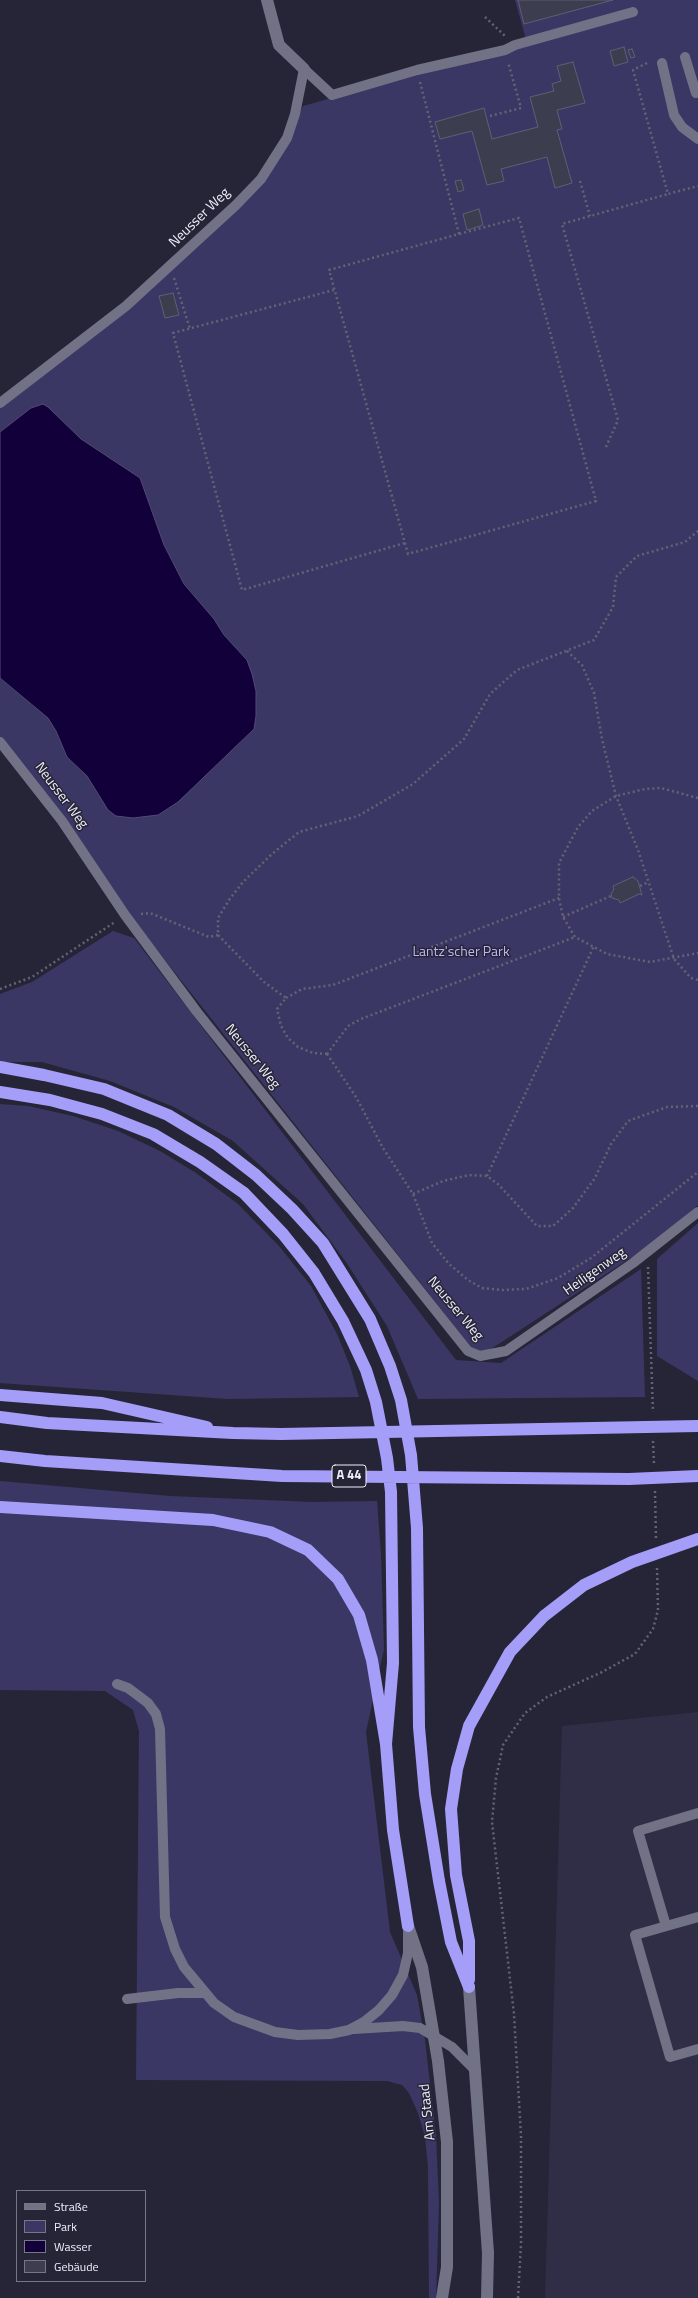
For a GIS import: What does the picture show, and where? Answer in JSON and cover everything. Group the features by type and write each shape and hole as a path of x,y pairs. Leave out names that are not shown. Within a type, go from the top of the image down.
{"highway":[{"path":"0,1068 44,1075 104,1089 168,1115 216,1144 256,1175 292,1209 323,1243 370,1319 390,1366 401,1400 411,1454 417,1528 419,1726 425,1794 439,1881 451,1942 469,1987"},
{"path":"0,1092 50,1100 102,1114 138,1128 200,1162 244,1193 283,1234 314,1273 343,1321 366,1370 376,1402 387,1458 393,1529 393,1663 386,1744"},
{"path":"0,1395 102,1403 174,1418 233,1433"},
{"path":"0,1418 47,1423 233,1433 698,1426"},
{"name":"A 44","path":"0,1456 45,1461 282,1476 621,1479 698,1476"},
{"path":"0,1507 213,1520 270,1532 308,1550 338,1579 359,1615 372,1660 386,1744 393,1830 408,1926"},
{"path":"469,1987 469,1940 456,1875 451,1809 457,1769 469,1726 510,1652 544,1616 584,1586 632,1562 698,1539"}],"street":[{"path":"267,0 279,45 304,69"},
{"name":"Am Staad","path":"408,1926 422,1967 434,2035 439,2068 448,2163 447,2267 442,2298"},
{"path":"469,1987 488,2253 487,2298"}],"lane":[{"path":"304,69 332,94 416,70 505,50 516,44 633,12"},
{"path":"685,57 696,93"},
{"path":"662,63 674,115 682,127 698,139"},
{"name":"Neusser Weg","path":"0,403 120,311 236,205 261,179 287,138 293,123 304,69"},
{"name":"Neusser Weg","path":"0,742 62,821 125,915 196,1012 468,1351 480,1356 506,1351"},
{"name":"Heiligenweg","path":"506,1351 648,1251 698,1212"},
{"path":"117,1684 133,1691 148,1702 156,1714 160,1729 165,1917 175,1950 184,1967 214,2003 234,2017 275,2032 298,2035 330,2034 349,2030 403,2026 420,2028 452,2047 476,2071"},
{"path":"666,1926 638,1831 698,1813"},
{"path":"698,1917 635,1935 670,2057 698,2049"},
{"path":"349,2030 364,2022 379,2010 392,1995 403,1975 408,1953 408,1926"},
{"path":"127,1999 178,1993 205,1993"}],"path":[{"path":"485,18 516,44"},
{"path":"490,116 521,108 505,50"},
{"path":"647,63 633,70 668,194"},
{"path":"416,70 459,234"},
{"path":"580,180 590,216"},
{"path":"606,447 618,420 562,224 698,186"},
{"path":"519,218 596,501 408,554 329,270 459,234 519,218"},
{"path":"167,269 176,280 190,329"},
{"path":"334,290 173,333 242,590 405,543"},
{"path":"286,998 264,982 218,935 218,918 229,900 243,882 272,854 299,832 358,816 413,784 464,739 490,694 517,670 594,640 613,607 616,577 637,556 685,542 698,531"},
{"path":"567,650 582,665 594,693 602,739 616,796 649,882 674,959 691,978 698,980"},
{"path":"698,798 661,788 644,788 616,796 592,811 578,827 558,863 559,898 564,917 575,937 607,954 650,962 674,959 698,953"},
{"path":"640,886 649,882"},
{"path":"564,917 611,896"},
{"path":"327,1054 313,1053 298,1047 288,1038 282,1026 277,1009 286,998 302,989 333,985 559,898"},
{"path":"0,989 32,977 125,915 150,913 209,937 218,935"},
{"path":"327,1054 348,1026 575,937"},
{"path":"487,1176 594,946"},
{"path":"327,1054 356,1097 383,1148 413,1194 432,1242 449,1264 482,1288 501,1290 526,1289 558,1278 591,1258 698,1172"},
{"path":"413,1194 443,1181 469,1174 487,1176 498,1184 537,1226 554,1226 573,1208 595,1178 611,1144 628,1121 667,1107 698,1106"},
{"path":"648,1251 652,1366"},
{"path":"518,2298 521,2244 522,2136 514,2014 492,1822 496,1778 503,1745 525,1713 547,1697 602,1672 635,1654 653,1629 658,1610"}],"shaded area":[{"path":"698,1712 698,2298 545,2298 562,1726"}],"green space":[{"name":"Lantz'scher Park","path":"515,0 698,0 698,1205 652,1244 491,1349 479,1353 471,1347 142,931 0,740 0,678 48,718 56,731 67,757 87,776 103,802 158,815 178,802 254,729 233,646 184,584 164,545 140,478 81,439 66,427 31,408 0,432 0,406 155,284 283,150 303,106 527,43"},
{"path":"113,931 134,938 456,1360 501,1363 641,1269 645,1397 418,1399 387,1326 346,1262 303,1204 233,1141 174,1107 110,1081 42,1062 0,1062 0,994 32,982"},
{"path":"0,1104 28,1106 73,1116 118,1131 160,1151 196,1173 238,1204 279,1246 311,1286 337,1334 350,1366 359,1397 228,1399 0,1383"},
{"path":"698,1223 698,1381 657,1356 657,1259"},
{"path":"0,1481 170,1496 312,1502 377,1501 381,1555 384,1649 366,1732 390,1932 417,1995 425,2040 436,2136 439,2203 436,2298 429,2298 428,2167 425,2137 418,2113 409,2093 402,2085 387,2081 136,2080 139,1731 133,1710 105,1691 0,1690"}],"water":[{"path":"43,404 81,439 140,478 164,545 184,584 214,619 224,635 247,660 252,674 256,691 256,716 254,729 178,802 158,815 133,818 116,816 108,810 87,776 67,757 56,731 48,718 0,678 0,432 31,408"}],"building":[{"path":"518,0 613,0 524,24"},
{"path":"624,47 628,62 614,66 610,51"},
{"path":"632,49 635,57 631,58 628,50"},
{"path":"573,62 585,103 557,110 562,129 557,130 572,183 555,188 547,157 501,169 504,181 487,185 472,131 440,139 435,122 484,108 492,139 538,127 530,97 554,91 552,84 561,81 557,66"},
{"path":"461,180 464,190 458,192 455,181"},
{"path":"479,209 483,225 467,230 463,214"},
{"path":"173,293 179,315 165,318 159,296"},
{"path":"633,877 638,881 642,895 639,894 620,903 619,900 612,898 611,894 614,889 613,886"}]}
